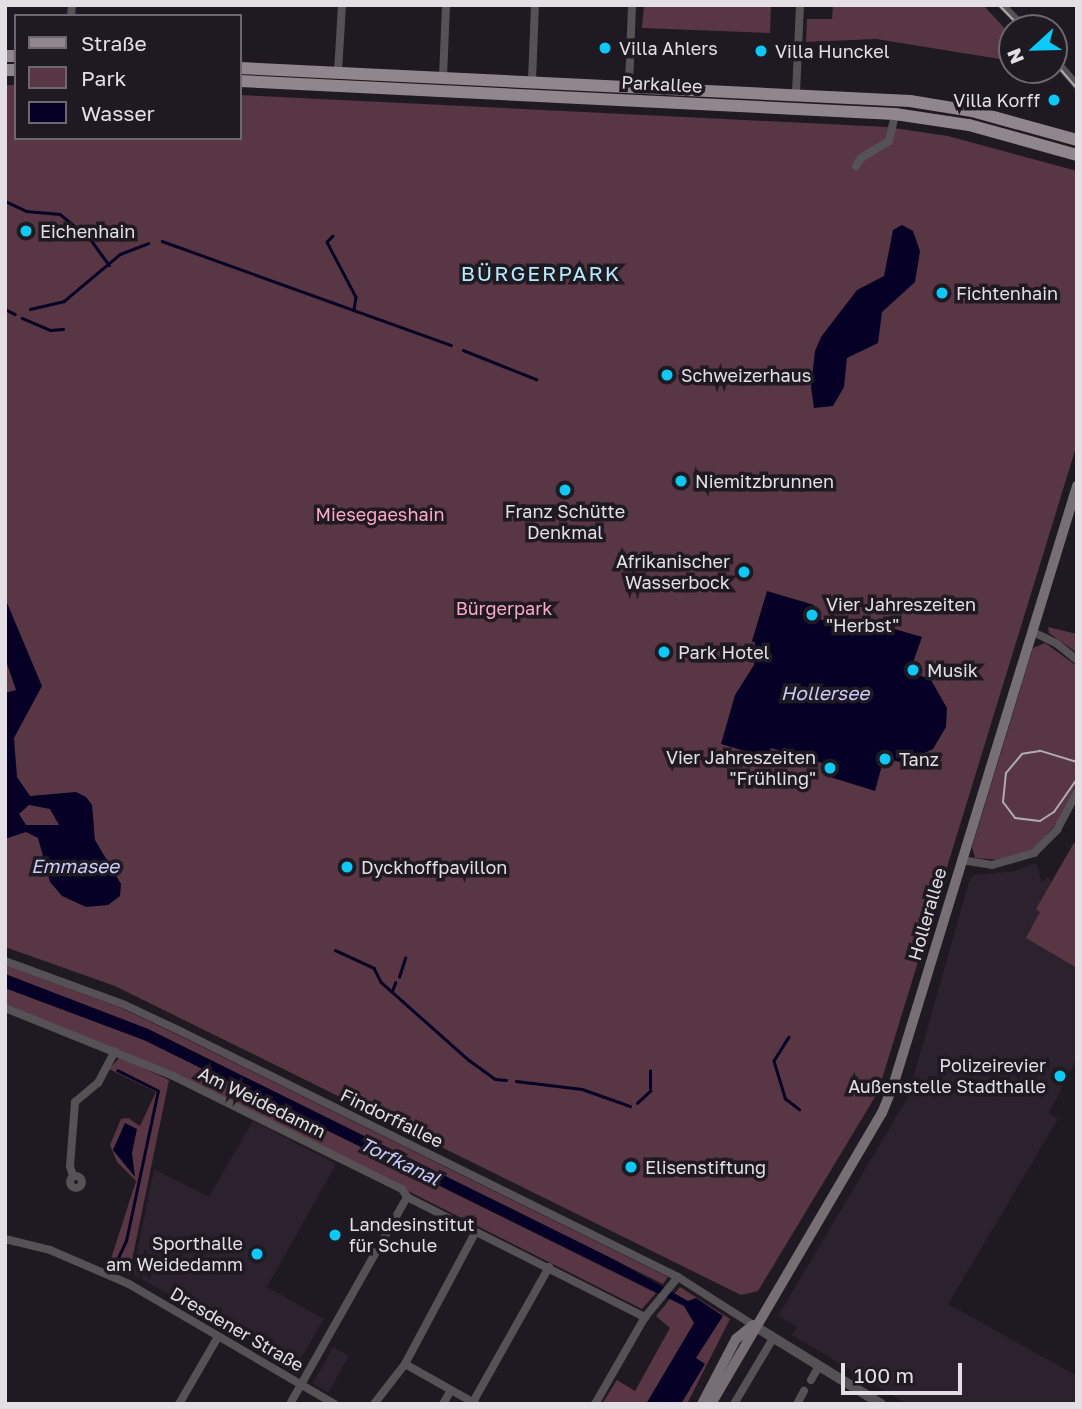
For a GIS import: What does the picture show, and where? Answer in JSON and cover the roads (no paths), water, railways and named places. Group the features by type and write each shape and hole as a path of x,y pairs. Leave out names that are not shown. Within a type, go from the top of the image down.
{"main road":[{"name":"Parkallee","path":"242,68 338,79 895,114 969,125 1077,155"},
{"name":"Parkallee","path":"242,81 443,77 796,93 943,106 1076,139"},
{"name":"Hollerallee","path":"753,1325 881,1113 1077,486"},
{"path":"702,1404 736,1339 753,1325"},
{"path":"710,1404 748,1346 753,1325"}],"street":[{"path":"338,79 342,5"},
{"path":"443,77 446,5"},
{"path":"532,80 536,5"},
{"path":"629,84 632,5"},
{"path":"796,93 800,5"},
{"path":"856,166 861,158 889,141 895,114"},
{"path":"1033,632 1056,643 1077,660"},
{"path":"961,860 1000,864 1034,853 1057,830 1077,792"},
{"name":"Findorffallee","path":"5,961 125,1005 675,1281 753,1325"},
{"name":"Am Weidedamm","path":"5,1008 115,1051 391,1183 407,1197 475,1233 549,1267 645,1317"},
{"path":"74,1177 70,1166 75,1102 99,1083 115,1051"},
{"path":"290,1404 407,1197"},
{"path":"374,1404 405,1364 475,1233"},
{"name":"Dresdener Straße","path":"5,1239 100,1271 334,1404"},
{"path":"405,1364 475,1403 549,1267"},
{"path":"595,1404 645,1317 675,1281"},
{"path":"753,1325 772,1340 819,1366 868,1401 880,1404"},
{"path":"179,1404 218,1337"},
{"path":"734,1404 772,1340"},
{"path":"811,1380 819,1366"},
{"path":"443,1404 451,1390"},
{"path":"797,1404 804,1391"}],"water":[{"path":"902,225 913,231 920,251 915,282 882,312 878,343 847,358 844,387 833,406 814,408 811,387 815,351 821,337 857,290 884,276 893,230"},
{"name":"Hollersee","path":"767,591 814,605 810,616 871,635 874,623 922,637 910,671 931,680 947,708 946,727 933,749 904,763 884,758 875,791 827,776 832,766 771,748 768,758 721,744 735,695 754,665 755,643 752,641"},
{"name":"Emmasee","path":"5,598 42,686 14,738 17,777 30,796 76,792 86,797 92,805 95,840 121,884 120,896 108,905 86,907 62,896 50,882 38,838 26,832 5,839 5,693 16,690 5,658","holes":["29,805 50,809 59,825 26,825 19,814"]},
{"name":"Torfkanal","path":"5,974 148,1029 613,1259 688,1301 696,1298 723,1316 696,1358 705,1364 681,1404 646,1404 694,1323 684,1306 144,1040 5,988"},
{"path":"125,1123 137,1129 132,1153 135,1177 113,1150"}],"waterway":[{"path":"5,201 26,211 60,214 91,240 109,265"},
{"path":"333,236 327,242 356,297 354,310"},
{"path":"162,241 451,345"},
{"path":"30,309 64,301 120,254 148,243"},
{"path":"5,309 15,314"},
{"path":"22,318 50,330 63,329"},
{"path":"463,350 536,379"},
{"path":"335,950 374,968 381,982 469,1060 495,1079 506,1080"},
{"path":"399,977 405,958"},
{"path":"392,991 395,983"},
{"path":"789,1037 774,1061 785,1098 799,1109"},
{"path":"116,1262 126,1241 158,1091 118,1071"},
{"path":"637,1103 650,1091 650,1071"},
{"path":"516,1081 582,1089 630,1106"}],"tram line":[{"path":"999,5 1008,14"},
{"path":"1068,78 1077,88"},
{"path":"1077,762 1040,751 1022,754 1006,773 1003,802 1015,818 1040,821 1054,812 1077,779"}],"place":[{"name":"Villa Ahlers","path":"605,48"},
{"name":"Villa Hunckel","path":"761,51"},
{"name":"Villa Korff","path":"1054,100"},
{"name":"Eichenhain","path":"26,231"},
{"name":"Fichtenhain","path":"942,293"},
{"name":"Schweizerhaus","path":"667,375"},
{"name":"Niemitzbrunnen","path":"681,481"},
{"name":"Franz Schütte Denkmal","path":"565,490"},
{"name":"Afrikanischer Wasserbock","path":"744,572"},
{"name":"Vier Jahreszeiten \"Herbst\"","path":"812,615"},
{"name":"Park Hotel","path":"664,652"},
{"name":"Musik","path":"913,670"},
{"name":"Tanz","path":"885,759"},
{"name":"Vier Jahreszeiten \"Frühling\"","path":"830,768"},
{"name":"Dyckhoffpavillon","path":"347,867"},
{"name":"Polizeirevier Außenstelle Stadthalle","path":"1060,1076"},
{"name":"Elisenstiftung","path":"631,1167"},
{"name":"Landesinstitut für Schule","path":"335,1235"},
{"name":"Sporthalle am Weidedamm","path":"257,1254"}],"district":[{"name":"BÜRGERPARK","path":"541,273"}],"park label":[{"name":"Miesegaeshain","path":"380,514"},
{"name":"Bürgerpark","path":"504,608"}]}
